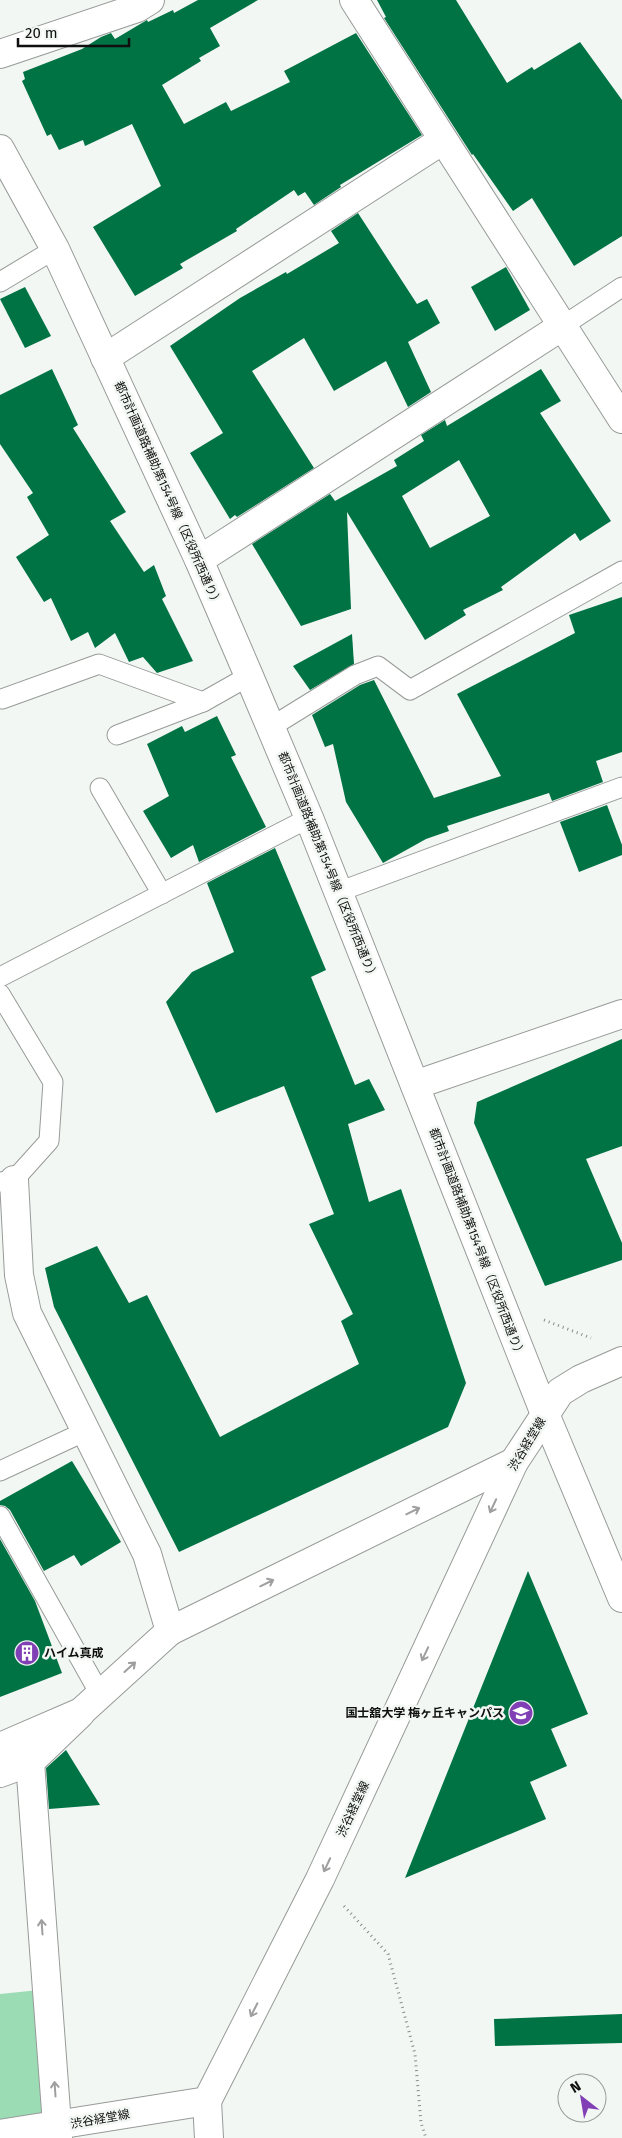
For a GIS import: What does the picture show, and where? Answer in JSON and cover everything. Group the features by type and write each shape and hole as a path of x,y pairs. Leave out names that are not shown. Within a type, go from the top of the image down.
{"street":[{"path":"0,54 137,8 150,0"},
{"path":"354,0 622,419"},
{"path":"106,358 443,140"},
{"name":"都市計画道路補助第154号線（区役所西通り）","path":"0,149 55,249 199,560 271,727 309,818 545,1414 622,1598"},
{"path":"199,560 562,327"},
{"path":"415,1085 622,1014"},
{"path":"7,1181 19,1276 27,1313 147,1554 170,1631"},
{"name":"渋谷経堂線","path":"0,2134 58,2132 207,2101 320,1879 514,1462 560,1392 581,1379 622,1361"},
{"path":"0,1773 30,1762 170,1631 514,1462"},
{"path":"0,1747 91,1703"},
{"path":"30,1762 58,2132"},
{"path":"207,2101 209,2138"}],"lane":[{"path":"0,282 55,249"},
{"path":"562,327 622,287"},
{"path":"271,727 355,675 378,666 410,690 622,571"},
{"path":"2,699 99,664 203,702"},
{"path":"117,735 203,702 249,676"},
{"path":"338,892 622,787"},
{"path":"100,788 162,894"},
{"path":"0,976 309,818"},
{"path":"0,994 53,1082 49,1140 7,1181"},
{"path":"0,1471 86,1431"},
{"path":"0,1516 91,1703"}],"path":[{"path":"541,1319 596,1340"},
{"path":"320,1879 388,1954 415,2054 421,2123 426,2138"}],"green space":[{"path":"39,1990 48,2121 0,2128 0,1994"}],"building":[{"path":"198,0 258,0 210,28 220,46 199,58 201,61 162,85 184,124 226,102 231,111 290,82 284,71 356,33 422,135 340,185 341,187 314,205 305,192 298,196 294,190 236,229 237,231 180,264 183,268 135,296 93,227 161,186 132,124 85,146 83,140 59,150 51,134 47,136 22,81 25,79 23,72 82,49 111,33 115,39 147,20 148,22 173,10 174,13"},
{"path":"377,0 456,0 507,83 532,67 534,70 580,42 622,100 622,236 574,266 532,198 513,211 472,155 384,18 386,17"},
{"path":"358,213 417,304 427,299 440,323 408,342 431,392 408,407 386,361 334,391 304,338 252,371 314,468 237,517 235,515 230,519 190,453 223,433 170,346 240,298 286,272 287,274 339,243 331,231"},
{"path":"506,267 530,310 495,331 471,287"},
{"path":"25,287 51,336 25,348 0,299"},
{"path":"52,369 78,425 73,428 126,512 110,521 144,572 154,565 166,596 162,599 193,661 157,673 143,657 129,662 115,633 95,648 88,632 71,641 51,598 44,602 16,557 49,535 27,497 33,493 0,444 0,395"},
{"path":"541,369 561,401 540,413 611,521 580,541 575,533 501,587 503,590 463,610 466,615 425,640 347,512 351,609 301,626 252,544 330,494 335,501 397,466 394,460 424,441 421,435 445,420 447,426","holes":["459,460 490,516 430,548 402,496"]},
{"path":"622,597 622,752 596,761 603,782 552,801 549,793 447,826 449,831 426,839 383,863 346,802 333,744 325,747 312,715 360,685 374,680 434,798 501,776 457,694 575,633 569,615"},
{"path":"352,634 354,664 310,690 293,666"},
{"path":"217,716 236,755 231,757 266,827 199,862 193,845 171,858 143,811 169,796 147,744 182,726 185,732"},
{"path":"607,805 622,845 622,855 579,872 560,822"},
{"path":"275,848 326,970 311,977 355,1085 369,1079 385,1110 348,1124 369,1202 401,1189 466,1383 448,1427 179,1552 54,1307 45,1268 97,1246 129,1303 147,1295 220,1437 359,1364 341,1321 353,1314 309,1224 334,1214 284,1086 216,1113 166,1002 192,972 234,952 207,883"},
{"path":"622,1039 622,1146 586,1159 622,1243 622,1260 545,1286 474,1123 477,1102"},
{"path":"72,1461 121,1542 81,1566 74,1555 44,1571 10,1510 0,1505 0,1501"},
{"name":"ハイム真成","path":"0,1539 35,1601 62,1673 0,1697"},
{"path":"528,1571 588,1714 551,1729 567,1766 530,1782 546,1819 405,1878"},
{"path":"66,1750 100,1805 49,1809 46,1768"},
{"path":"622,2014 622,2043 495,2046 494,2019"}],"place":[{"name":"ハイム真成","path":"27,1653"},
{"name":"国士舘大学 梅ヶ丘キャンパス","path":"521,1713"}]}
